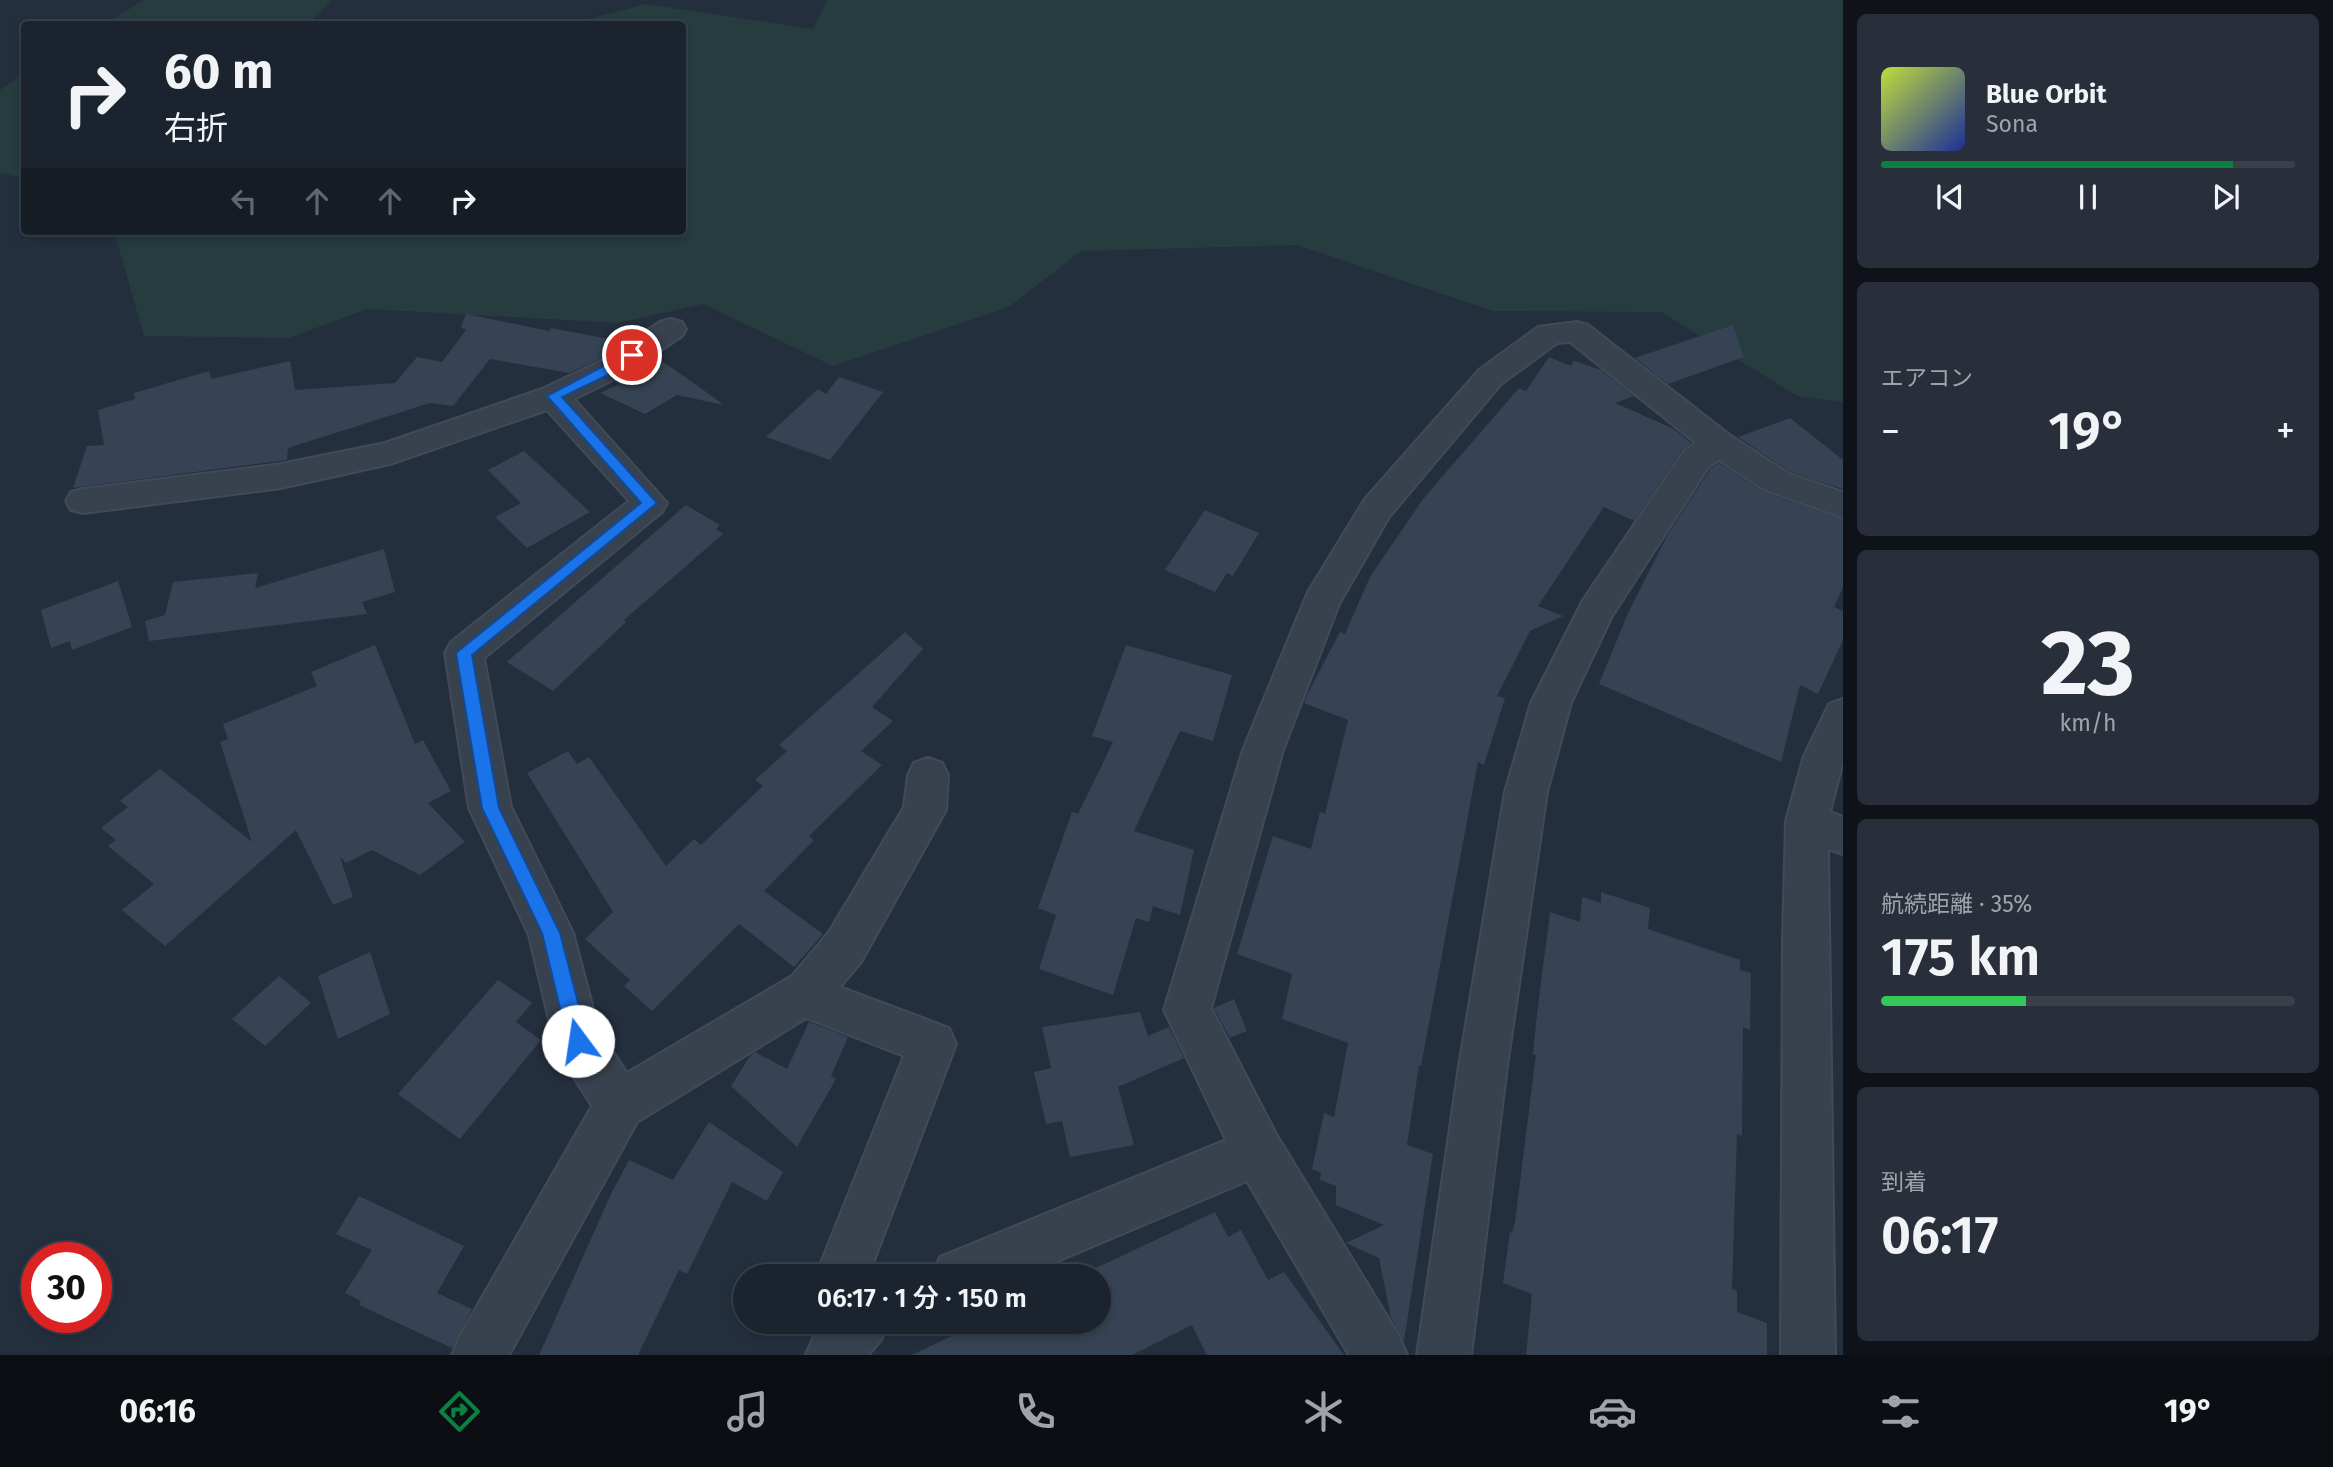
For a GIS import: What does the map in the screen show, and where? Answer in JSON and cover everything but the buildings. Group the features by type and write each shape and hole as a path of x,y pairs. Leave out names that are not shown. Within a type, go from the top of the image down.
{"street":[{"path":"83,501 281,476 390,453 553,396 612,368 671,329"},
{"path":"1380,1355 1258,1152 1187,1010 1262,750 1321,602 1377,508 1490,377 1549,334 1577,332 1720,444 1777,482 1843,505"},
{"path":"553,396 650,503 464,653 490,808 551,933 578,1041 620,1105"},
{"path":"1444,1355 1483,1066 1524,806 1551,702 1596,610 1697,458 1720,444"},
{"path":"1808,1355 1804,940 1825,829 1824,756 1843,715"},
{"path":"479,1355 620,1105 808,991 845,947 925,810 928,775"},
{"path":"808,991 820,1001 932,1044 847,1264"},
{"path":"988,1264 1258,1152"},
{"path":"833,1355 851,1334"}],"green space":[{"path":"144,0 332,0 310,21 110,21"},
{"path":"827,0 1843,0 1843,402 1797,396 1661,312 1493,311 1297,245 1081,251 1009,307 833,366 703,304 618,323 367,309 289,338 144,336 115,235 686,235 686,21 581,21 646,4 813,29"},
{"path":"21,76 21,177 0,173 0,90"}],"route":[{"path":"578,1041 551,933 490,808 464,653 650,503 553,396 612,368 632,355"}]}
